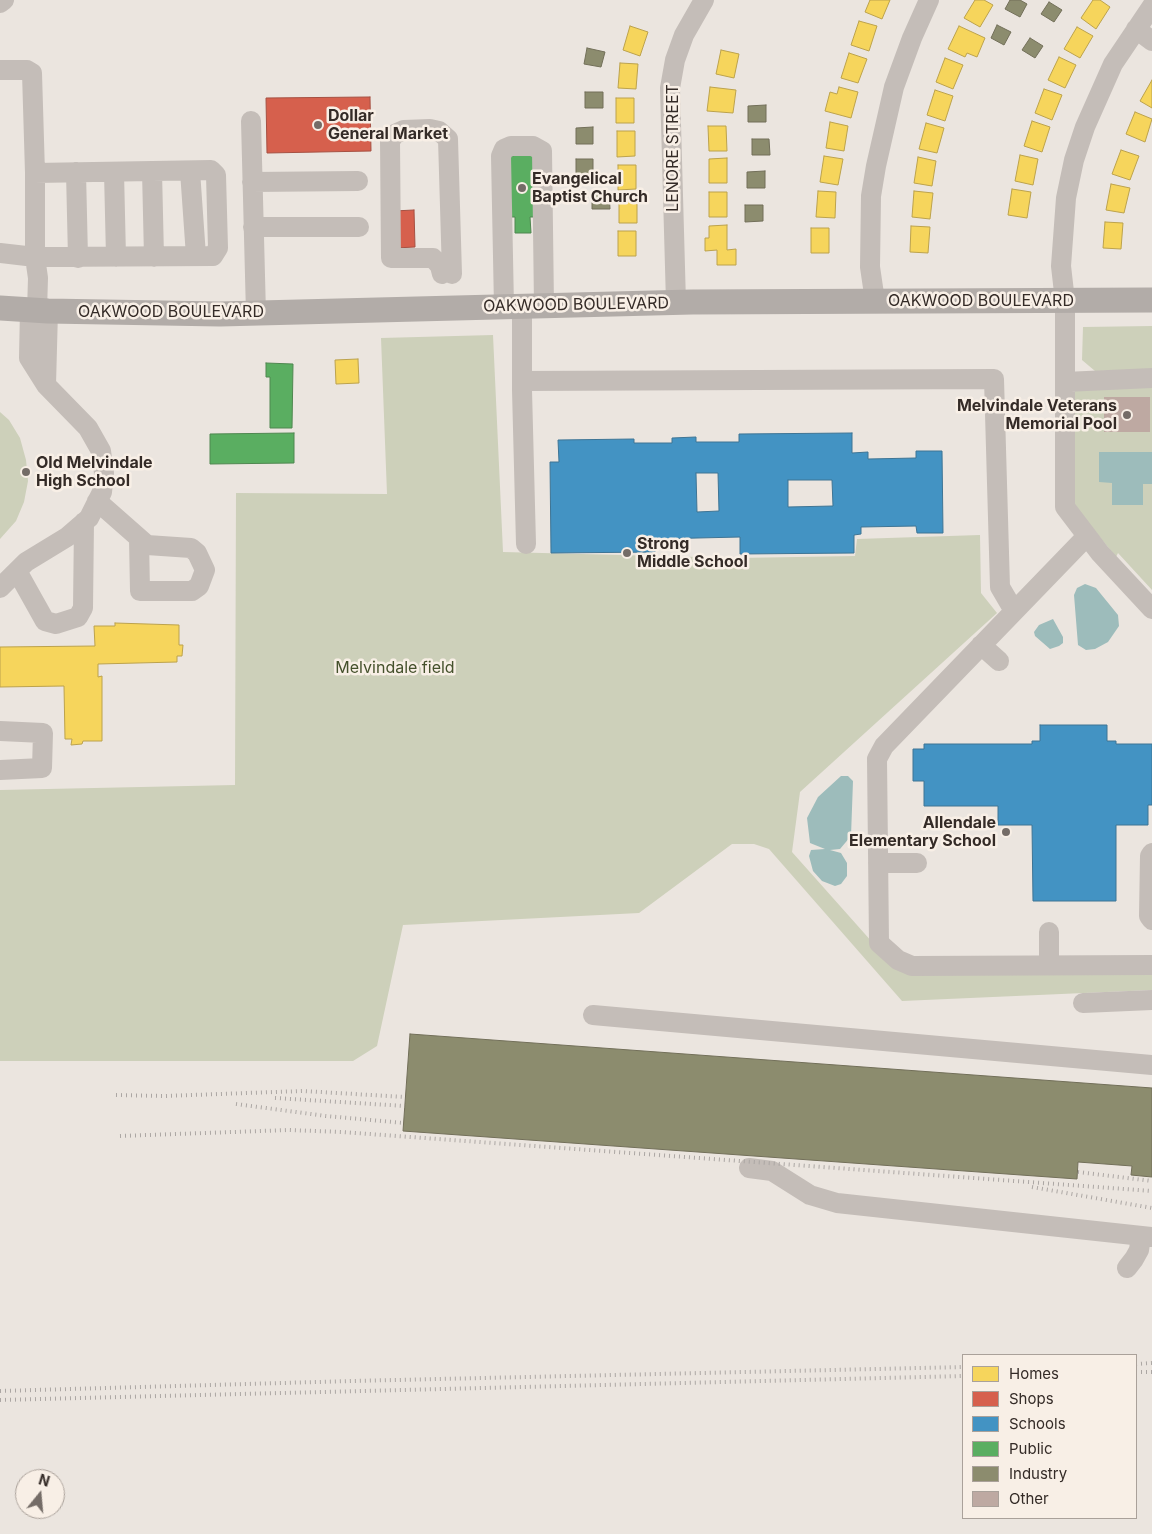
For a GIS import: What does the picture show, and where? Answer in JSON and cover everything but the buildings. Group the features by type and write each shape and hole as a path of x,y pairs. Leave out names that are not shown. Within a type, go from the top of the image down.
{"main road":[{"name":"OAKWOOD BOULEVARD","path":"0,308 38,311 256,314 676,303 1152,300"}],"street":[{"path":"0,3 4,0"},
{"name":"LENORE STREET","path":"676,303 670,88 675,60 684,35 704,0"},
{"path":"875,301 870,268 871,196 876,166 894,87 912,38 929,0"},
{"path":"1152,6 1113,64 1098,95 1074,160 1062,231 1061,266 1065,301 1065,506 1087,536 1152,609"},
{"path":"1136,29 1152,41"},
{"path":"0,70 27,70 32,74 35,257 38,278 38,311 46,385 88,428 101,451 104,473 102,492 84,522 67,537 26,562 0,588"},
{"path":"251,121 256,314"},
{"path":"430,129 439,132 448,140 447,274 433,258 391,258 390,141 395,134 404,130 430,129"},
{"path":"523,306 503,260 502,153 511,146 533,146 542,151 523,306 522,381 526,544"},
{"path":"0,253 35,257 78,258 213,256 218,248 216,175 211,170 35,173"},
{"path":"152,171 154,257"},
{"path":"76,172 78,258"},
{"path":"114,172 116,257"},
{"path":"252,182 358,181"},
{"path":"253,227 359,226"},
{"path":"1065,382 1152,378"},
{"path":"522,381 994,379 1000,586 1014,611"},
{"path":"97,500 139,538"},
{"path":"17,571 45,621 56,624 78,617 83,608 84,522"},
{"path":"1087,536 884,746 877,758 879,943 898,960 912,966 1152,965"},
{"path":"981,645 1000,661"},
{"path":"0,731 43,733 42,768 0,770"},
{"path":"1152,853 1150,856 1150,916 1152,920"},
{"path":"878,863 917,863"},
{"path":"1049,932 1049,965"},
{"path":"1082,1004 1152,1000"},
{"path":"593,1015 1152,1066"},
{"path":"749,1168 772,1171 810,1195 837,1203 1146,1236 1134,1259 1126,1268"}],"green space":[{"path":"1152,326 1152,370 1095,371 1082,360 1083,327"},
{"name":"Melvindale field","path":"493,335 503,552 738,558 855,556 857,539 980,535 981,593 997,613 800,792 792,852 897,970 1152,971 1152,990 902,1001 769,849 754,844 732,844 639,913 403,925 377,1046 353,1061 0,1061 0,790 235,785 236,493 387,494 381,338"},
{"path":"1152,387 1152,590 1118,553 1116,557 1073,504 1075,390"},
{"path":"0,412 9,420 20,438 26,460 28,481 24,502 16,521 0,539"}],"water":[{"path":"1099,452 1152,452 1152,484 1143,484 1143,505 1112,505 1112,483 1099,482"},
{"path":"1085,584 1096,588 1118,615 1119,626 1108,642 1095,649 1086,650 1078,645 1074,595 1077,588"},
{"path":"1053,619 1063,637 1063,643 1050,649 1035,636 1034,632 1039,625"},
{"path":"841,776 848,776 853,781 851,836 840,849 830,850 841,853 847,863 847,876 841,884 835,886 822,881 813,871 809,856 811,850 825,849 810,843 807,818 818,797"}],"railway":[{"path":"116,1095 164,1096 303,1091 405,1097"},
{"path":"275,1098 405,1106"},
{"path":"236,1104 326,1116 404,1123"},
{"path":"120,1136 289,1130 342,1132 1152,1191"},
{"path":"1078,1172 1152,1181"},
{"path":"1032,1187 1152,1208"},
{"path":"1137,1364 1152,1363"},
{"path":"0,1391 962,1367"},
{"path":"1137,1372 1152,1372"},
{"path":"0,1400 962,1376"}],"place":[{"name":"Dollar General Market","path":"318,125"},
{"name":"Evangelical Baptist Church","path":"522,188"},
{"name":"Melvindale Veterans Memorial Pool","path":"1127,415"},
{"name":"Old Melvindale High School","path":"26,472"},
{"name":"Strong Middle School","path":"627,553"},
{"name":"Allendale Elementary School","path":"1006,832"}]}
